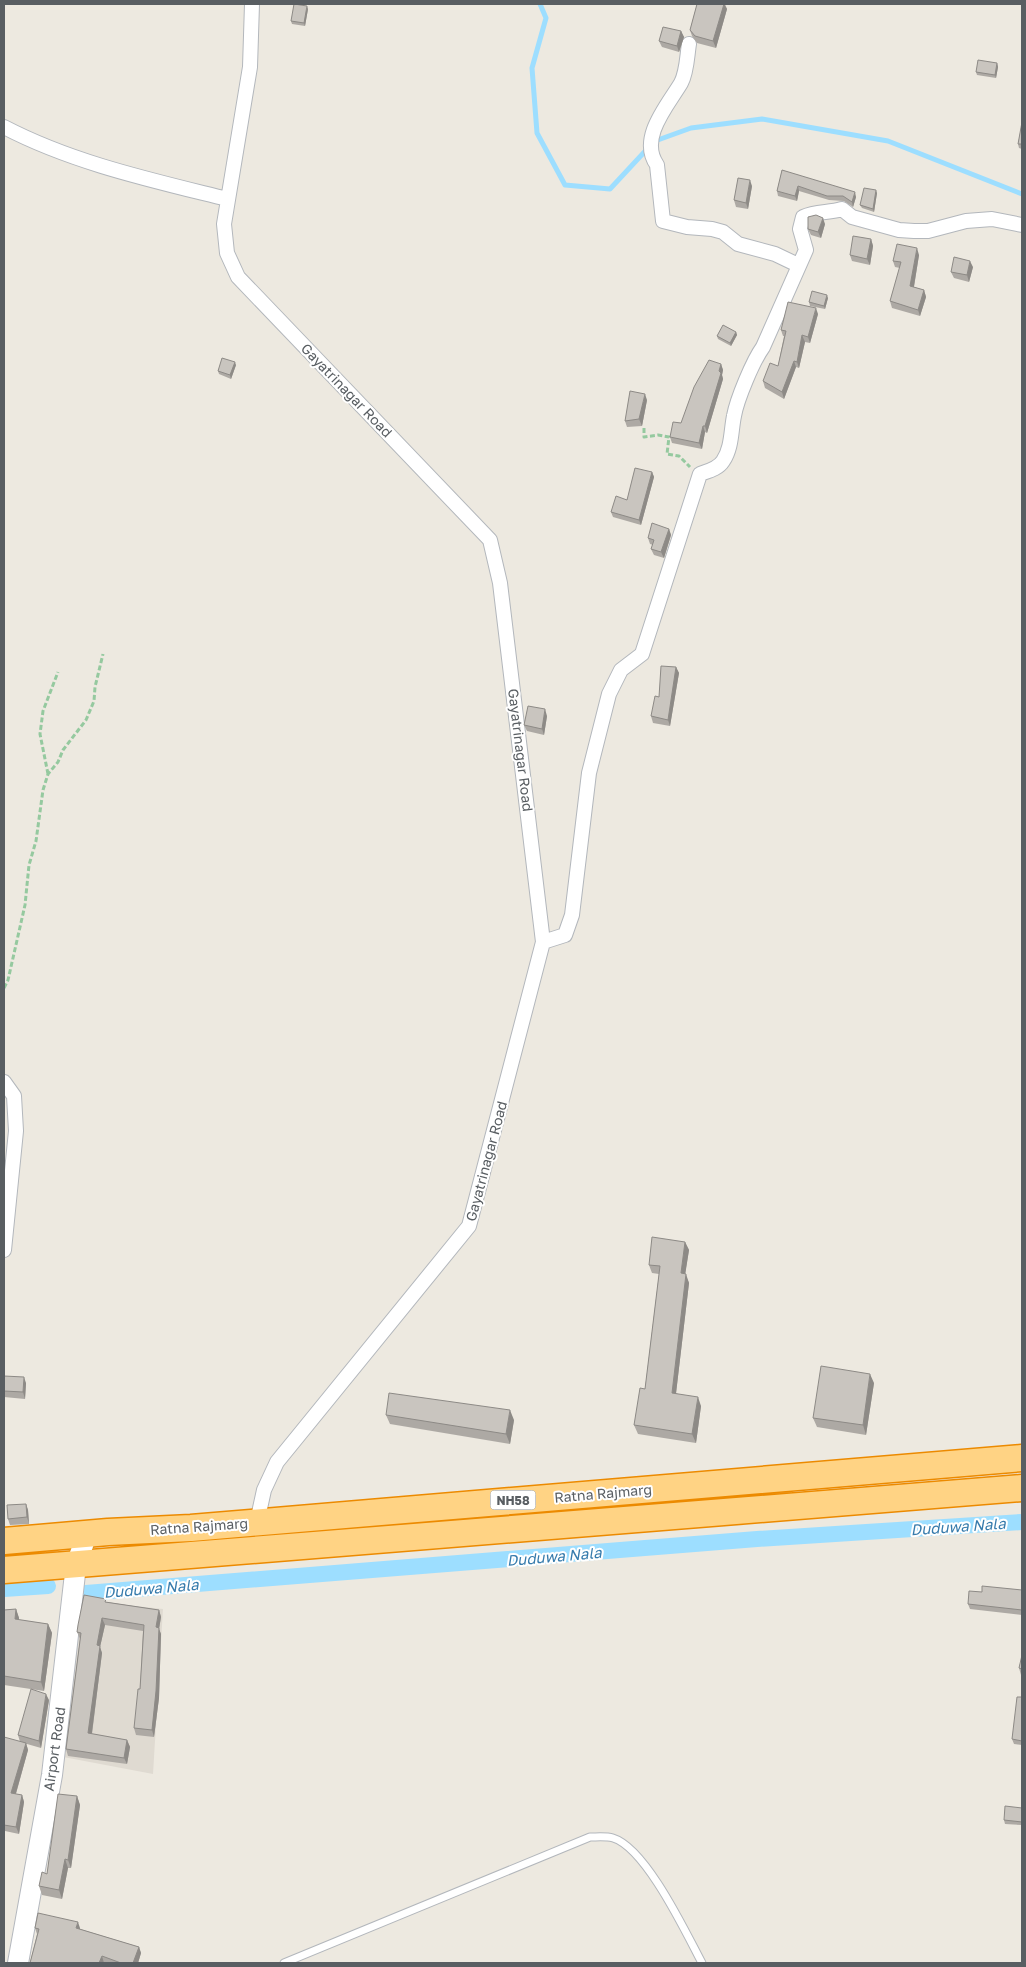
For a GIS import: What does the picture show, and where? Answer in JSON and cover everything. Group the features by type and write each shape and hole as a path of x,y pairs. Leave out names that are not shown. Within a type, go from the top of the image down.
{"highway":[{"name":"Ratna Rajmarg","path":"4,1541 257,1522 1022,1458"},
{"name":"Ratna Rajmarg","path":"4,1570 1022,1488"}],"street":[{"name":"Gayatrinagar Road","path":"252,4 250,67 224,224 227,253 238,277 490,540 500,583 544,942 470,1226 277,1462 264,1490 257,1522"},
{"path":"689,44 682,81 670,98 656,125 650,145 652,158 657,165 663,221 687,227 717,230 738,244 775,254 798,264"},
{"path":"4,127 55,151 227,199"},
{"path":"544,942 565,935 572,915 589,772 609,694 621,670 642,654 699,476 714,469 723,461 730,444 736,407 798,264 806,250 800,229 803,217 812,213 842,209 852,217 899,230 914,232 928,231 966,221 992,219 1022,226"},
{"path":"4,1082 14,1096 16,1131 4,1250"},
{"name":"Airport Road","path":"18,1963 52,1775 76,1565 87,1534"}],"lane":[{"path":"284,1963 590,1837 613,1838 631,1848 648,1868 702,1963"}],"path":[{"path":"644,428 644,436 658,434 669,437 667,454 679,456 699,476"},
{"path":"48,774 86,720 94,701 95,687 103,654"},
{"path":"4,988 8,980 25,905 29,865 48,774 40,734 43,711 58,672"}],"shaded area":[{"path":"80,1600 163,1609 153,1774 58,1756"}],"building":[{"path":"294,4 307,6 304,23 291,21"},
{"path":"697,4 724,4 713,41 695,36 690,30"},
{"path":"663,27 681,31 677,46 659,41"},
{"path":"978,60 997,63 995,75 976,72"},
{"path":"1022,122 1022,144 1018,144"},
{"path":"782,170 855,192 852,202 843,196 827,196 798,186 795,196 777,191"},
{"path":"738,178 750,180 746,203 734,200"},
{"path":"864,188 876,190 873,209 860,205"},
{"path":"816,215 823,218 818,232 808,229 808,217"},
{"path":"853,236 871,239 867,259 850,255"},
{"path":"897,244 917,248 910,286 924,290 918,310 890,301 901,262 893,261"},
{"path":"954,257 970,261 967,275 951,272"},
{"path":"812,291 827,295 824,306 809,302"},
{"path":"788,302 816,308 808,337 802,335 797,362 794,361 782,392 763,381 770,363 778,366 786,331 781,330"},
{"path":"723,325 736,332 730,343 717,336"},
{"path":"222,358 235,362 230,375 218,371"},
{"path":"709,360 721,364 719,371 721,373 699,443 670,437 673,422 681,423 694,387"},
{"path":"630,391 645,394 639,419 625,421"},
{"path":"635,468 652,472 639,520 611,512 616,496 627,500"},
{"path":"652,523 669,529 661,552 651,549 654,540 648,538"},
{"path":"661,666 676,667 668,720 651,716 655,696 659,697"},
{"path":"528,706 545,709 542,729 524,725"},
{"path":"652,1237 685,1242 681,1273 686,1274 672,1393 698,1397 692,1434 634,1425 640,1388 645,1389 660,1266 649,1265"},
{"path":"821,1366 870,1374 863,1425 813,1418"},
{"path":"4,1376 24,1377 23,1392 4,1391"},
{"path":"389,1393 510,1410 506,1434 386,1415"},
{"path":"26,1504 27,1517 8,1519 7,1505"},
{"path":"982,1586 1022,1590 1022,1610 968,1604 969,1591 982,1592"},
{"path":"84,1595 106,1599 105,1602 159,1610 156,1627 159,1628 152,1730 134,1728 138,1689 140,1689 144,1625 102,1618 97,1645 100,1646 88,1733 127,1740 124,1758 66,1749 81,1633 77,1632"},
{"path":"16,1609 15,1619 48,1624 41,1682 4,1676 4,1610"},
{"path":"1022,1655 1022,1669 1019,1668"},
{"path":"31,1689 46,1694 39,1741 18,1735"},
{"path":"1017,1697 1022,1697 1022,1741 1012,1739"},
{"path":"4,1737 26,1743 11,1793 22,1795 16,1827 4,1825"},
{"path":"58,1794 77,1796 68,1860 65,1859 59,1890 39,1886 42,1872 47,1874"},
{"path":"1005,1806 1022,1808 1022,1822 1004,1820"},
{"path":"38,1913 78,1922 76,1928 139,1947 133,1963 121,1963 102,1956 99,1963 30,1963 39,1929 35,1928"}],"waterway":[{"path":"540,4 546,18 532,68 537,133 565,185 610,189 649,147"},
{"path":"655,141 691,128 762,119 888,141 1022,194"},
{"name":"Duduwa Nala","path":"86,1593 757,1539 1022,1522"},
{"path":"4,1589 48,1586"}]}
